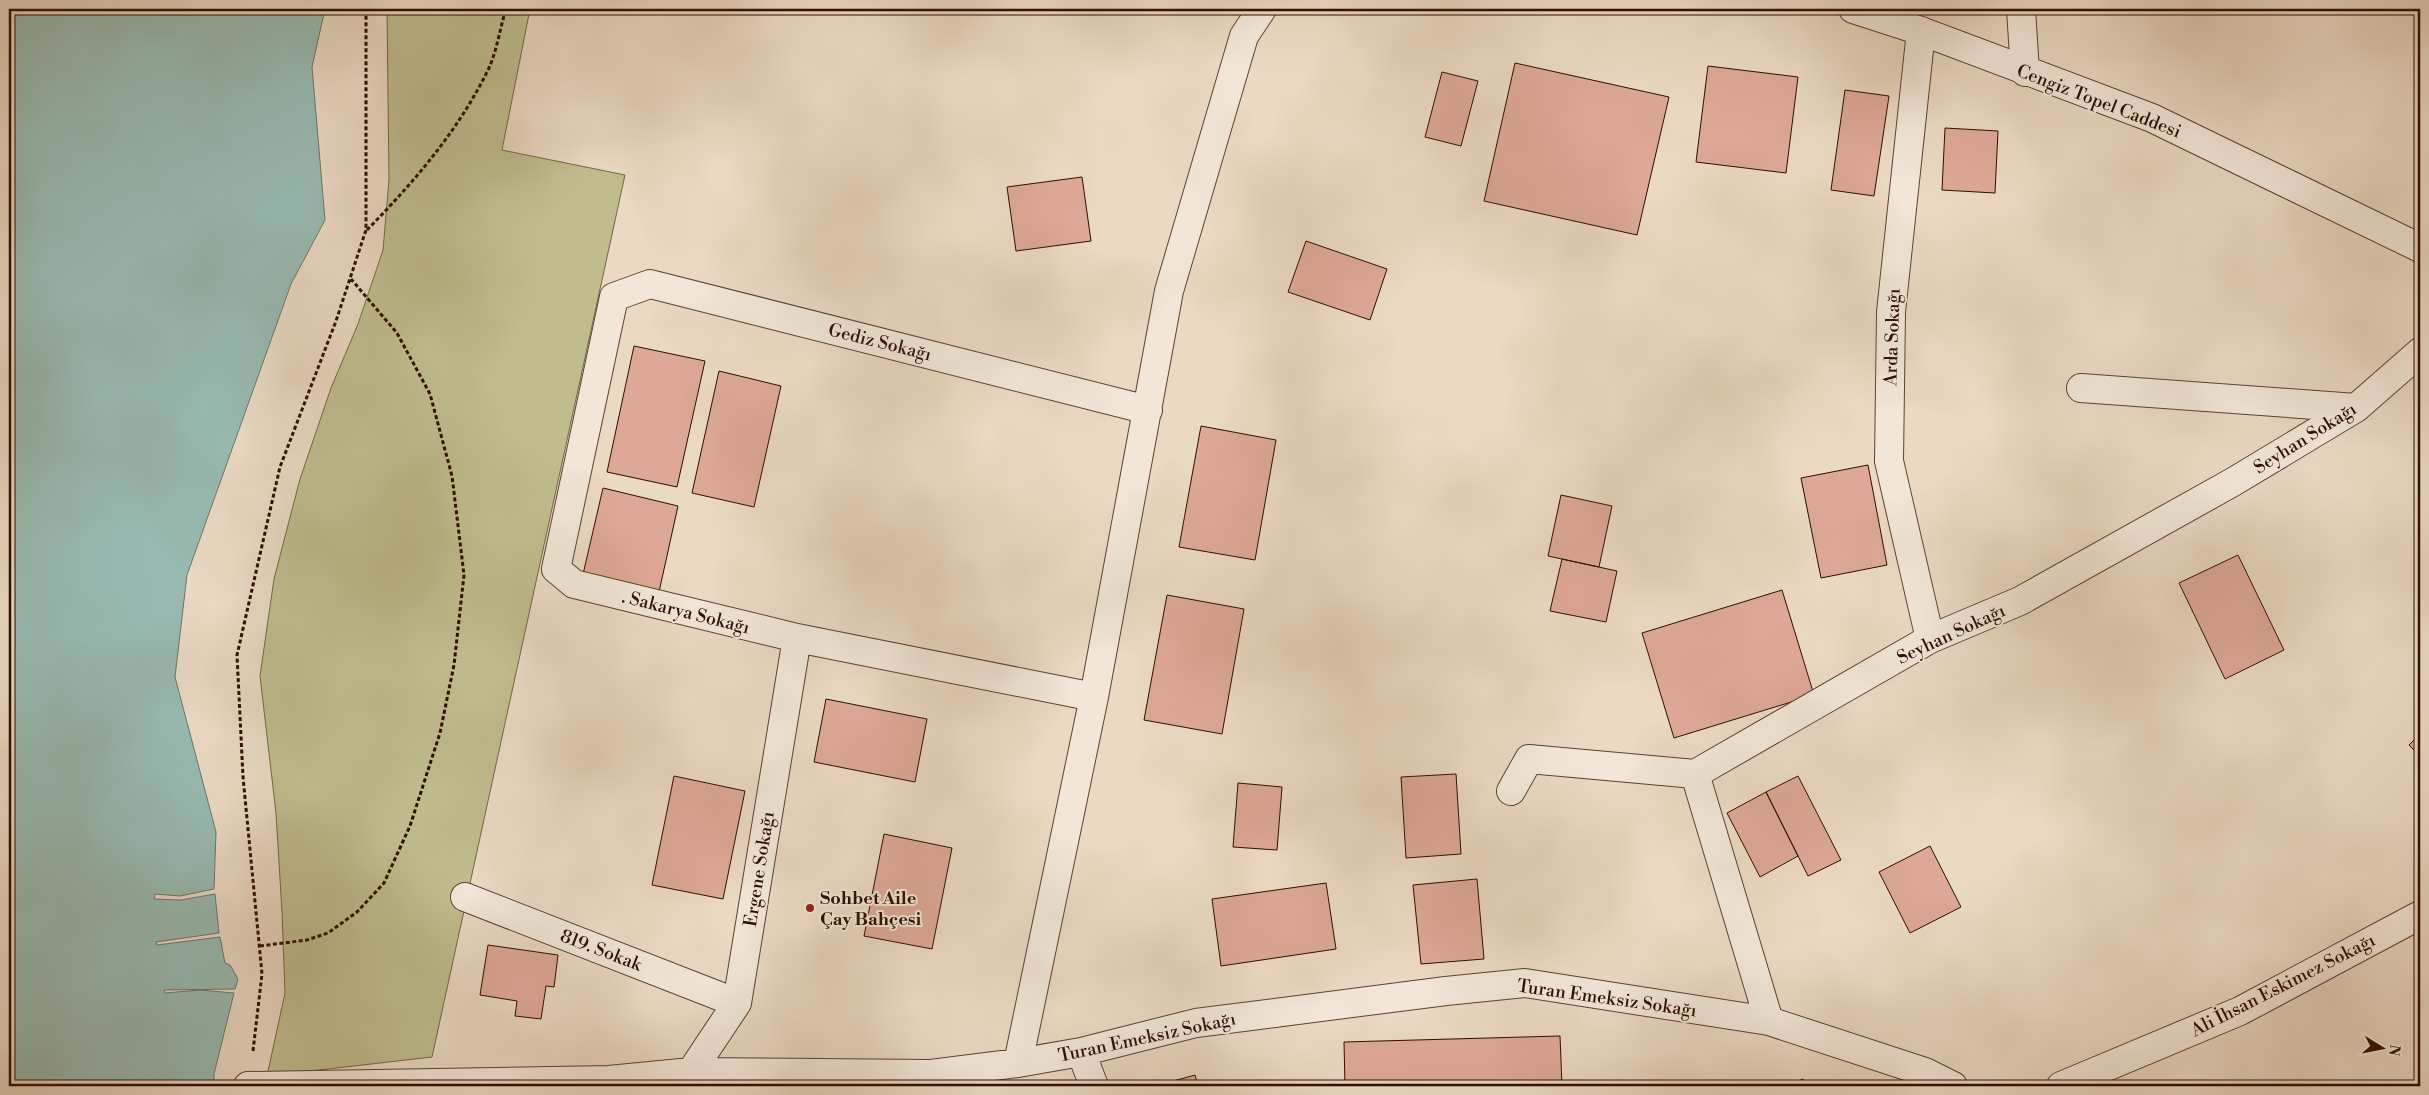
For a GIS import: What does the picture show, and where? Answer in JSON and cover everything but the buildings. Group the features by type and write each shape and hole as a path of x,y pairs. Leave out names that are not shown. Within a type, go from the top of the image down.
{"street":[{"path":"1018,1063 1094,697 1169,291 1244,36 1262,9"},
{"name":"Cengiz Topel Caddesi","path":"1853,9 1921,31 2025,72 2152,118 2420,248"},
{"path":"2020,9 2025,72"},
{"name":"Arda Sokağı","path":"1921,31 1891,312 1889,462 1930,639"},
{"name":"Gediz Sokağı","path":"614,298 650,284 1148,410"},
{"name":". Sakarya Sokağı","path":"614,298 556,569 574,584 797,638 1094,697"},
{"name":"Seyhan Sokağı","path":"1695,774 1930,639 2020,601 2233,482 2356,408 2420,352"},
{"path":"2081,388 2356,408"},
{"name":"Ergene Sokağı","path":"691,1079 737,1003 797,638"},
{"path":"1511,791 1528,759 1695,774 1769,1021"},
{"name":"819. Sokak","path":"465,897 737,1003"},
{"name":"Ali İhsan Eskimez Sokağı","path":"2061,1086 2240,1011 2420,915"},
{"name":"Turan Emeksiz Sokağı","path":"248,1086 931,1074 1018,1063 1081,1052 1196,1023 1446,991 1525,983 1769,1021 1925,1072 1953,1086"},
{"path":"1081,1052 1094,1086"}],"path":[{"path":"248,1086 262,974 242,777 237,655 280,467 336,321 366,230 366,9"},
{"path":"366,230 410,187 455,127 490,67 506,9"},
{"path":"260,946 308,940 328,933 357,912 384,883 410,826 437,742 454,665 464,575 452,476 430,394 397,333 350,279"}],"shaded area":[{"path":"387,9 530,9 502,150 625,175 432,1057 267,1076 285,993 276,813 260,676 274,579 300,479 331,388 358,324 383,250 389,180"}],"water":[{"path":"9,9 325,9 312,67 325,220 291,284 187,575 175,677 216,832 214,889 180,896 155,894 154,899 181,900 215,894 219,933 156,942 157,945 220,937 225,963 230,965 238,979 235,989 164,990 165,993 200,990 234,993 214,1074 214,1086 9,1086"}],"place":[{"name":"Sohbet Aile Çay Bahçesi","path":"810,908"}]}
